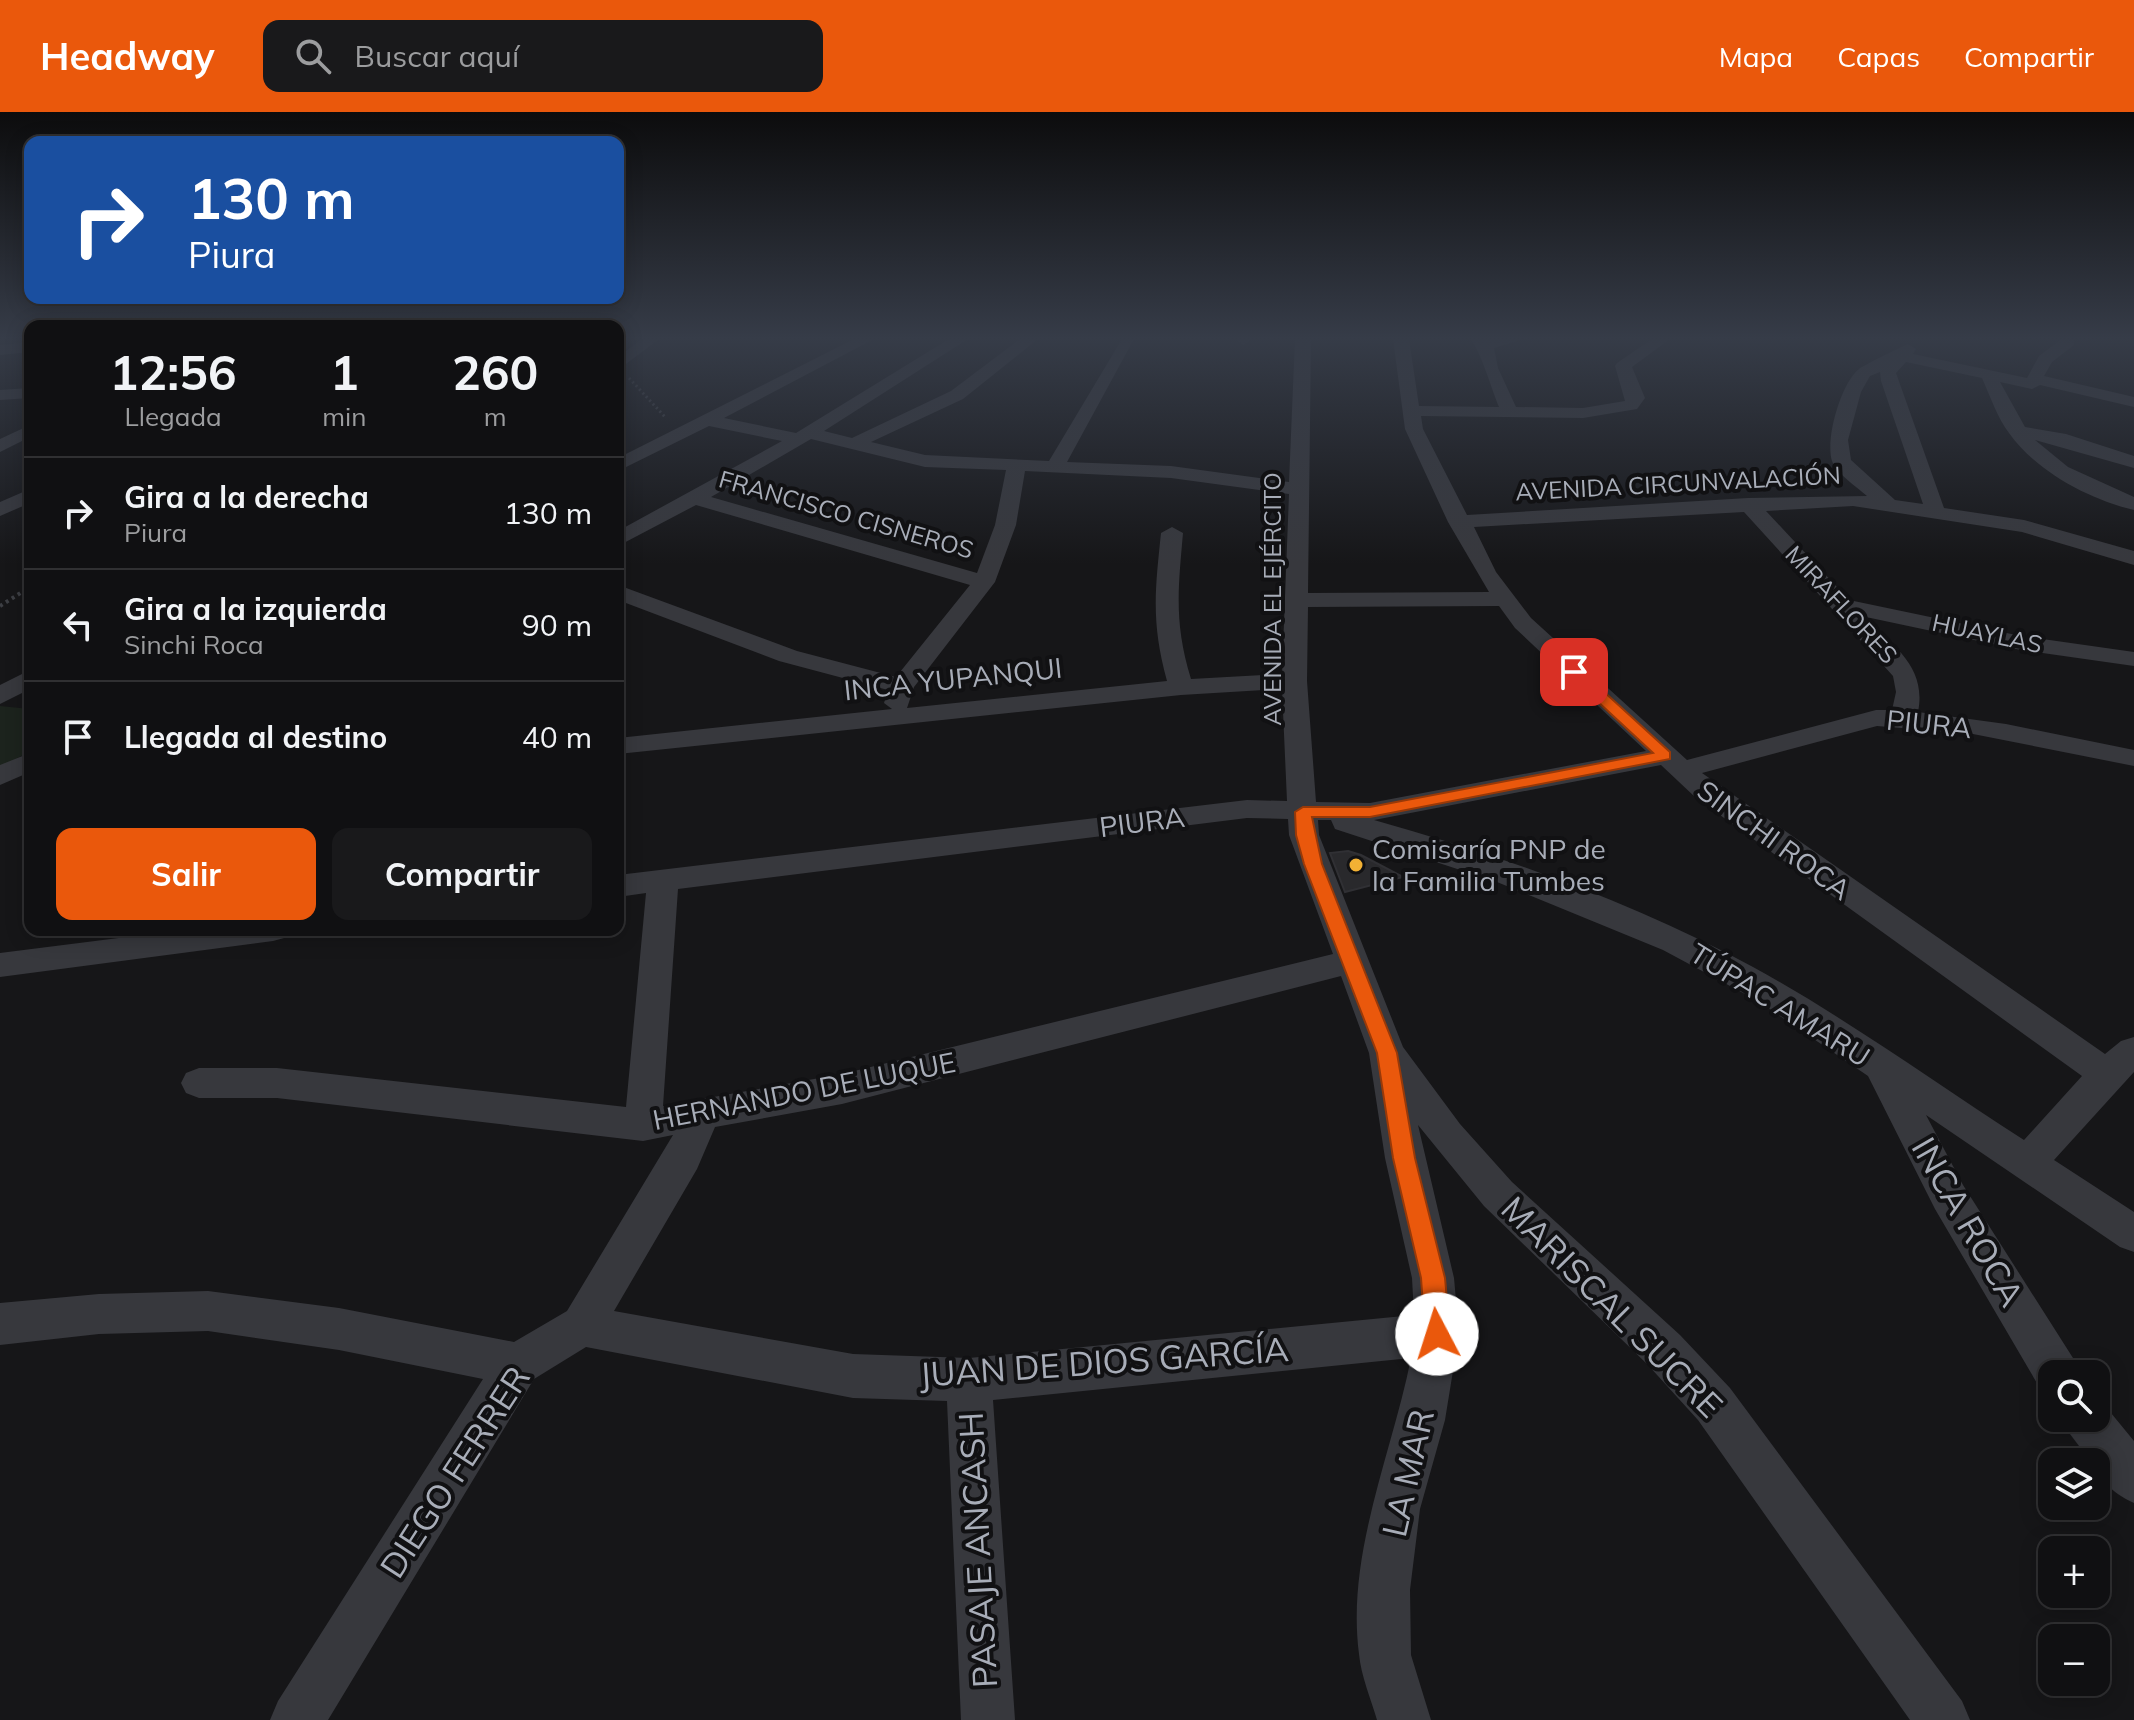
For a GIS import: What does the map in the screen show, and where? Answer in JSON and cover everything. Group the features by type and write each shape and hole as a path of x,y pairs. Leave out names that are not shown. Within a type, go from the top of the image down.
{"street":[{"path":"624,461 719,414"},
{"path":"624,537 839,414"},
{"path":"853,444 917,414"},
{"path":"1055,466 1085,414"},
{"name":"AVENIDA EL EJÉRCITO","path":"1301,414 1294,681 1303,812"},
{"name":"SINCHI ROCA","path":"1410,414 1458,522 1502,599 1551,651 1673,763 1744,821 2123,1066"},
{"path":"1848,414 1839,440 1842,462 1887,504"},
{"path":"1901,414 1935,510"},
{"path":"2008,414 2016,431 2049,466 2134,504"},
{"path":"707,420 853,444 925,461 1171,472 1299,489"},
{"path":"2016,431 2059,438 2134,462"},
{"path":"0,446 24,433"},
{"path":"894,717 902,686 984,582 1004,533 1016,465"},
{"path":"0,510 24,498"},
{"name":"FRANCISCO CISNEROS","path":"693,498 984,582"},
{"name":"AVENIDA CIRCUNVALACIÓN","path":"1458,522 1814,500 1887,504 2024,526 2134,558"},
{"name":"MIRAFLORES","path":"1748,504 1905,674 1909,692 1903,718"},
{"path":"1172,533 1165,609 1167,639 1181,687"},
{"path":"624,594 788,656 902,686"},
{"path":"1296,600 1502,599"},
{"name":"HUAYLAS","path":"1841,605 2021,643 2134,659"},
{"name":"INCA YUPANQUI","path":"624,745 1181,687 1294,681"},
{"name":"PIURA","path":"624,885 1247,809 1370,812 1673,763 1855,722 1903,718 2134,758"},
{"path":"0,776 24,764"},
{"name":"LA MAR","path":"1303,812 1304,835 1313,864 1387,1053 1401,1146 1433,1278 1437,1334 1422,1420 1396,1509 1384,1590 1385,1655 1404,1720"},
{"name":"TÚPAC AMARU","path":"1303,812 1396,835 1669,937 1770,992 2134,1234"},
{"path":"643,1125 663,881"},
{"path":"0,965 108,941 183,936"},
{"name":"HERNANDO DE LUQUE","path":"199,1083 277,1083 643,1125 842,1089 1351,961"},
{"name":"MARISCAL SUCRE","path":"1387,1053 1446,1135 1498,1194 1664,1350 1714,1404 1943,1720"},
{"path":"2027,1163 2123,1066"},
{"name":"INCA ROCA","path":"1883,1068 1949,1197 2048,1360"},
{"name":"DIEGO FERRER","path":"297,1720 518,1364 582,1326 683,1157 700,1117"},
{"path":"0,1324 99,1314 208,1311 339,1329 518,1364"},
{"name":"JUAN DE DIOS GARCÍA","path":"582,1326 853,1376 969,1380 1437,1334"},
{"name":"PASAJE ANCASH","path":"969,1380 988,1720"},
{"path":"2097,1432 2134,1479"}],"path":[{"path":"661,414 679,434"},
{"path":"0,606 24,591"}],"shaded area":[{"path":"0,706 24,708 24,754 0,768"}],"building":[{"name":"Comisaría PNP de la Familia Tumbes","path":"1348,851 1403,877 1345,892 1330,853"}],"place":[{"name":"Comisaría PNP de la Familia Tumbes","path":"1356,865"}],"route":[{"path":"1437,1334 1433,1278 1404,1158 1387,1053 1313,864 1304,835 1303,812 1370,812 1664,756 1574,672"}]}
